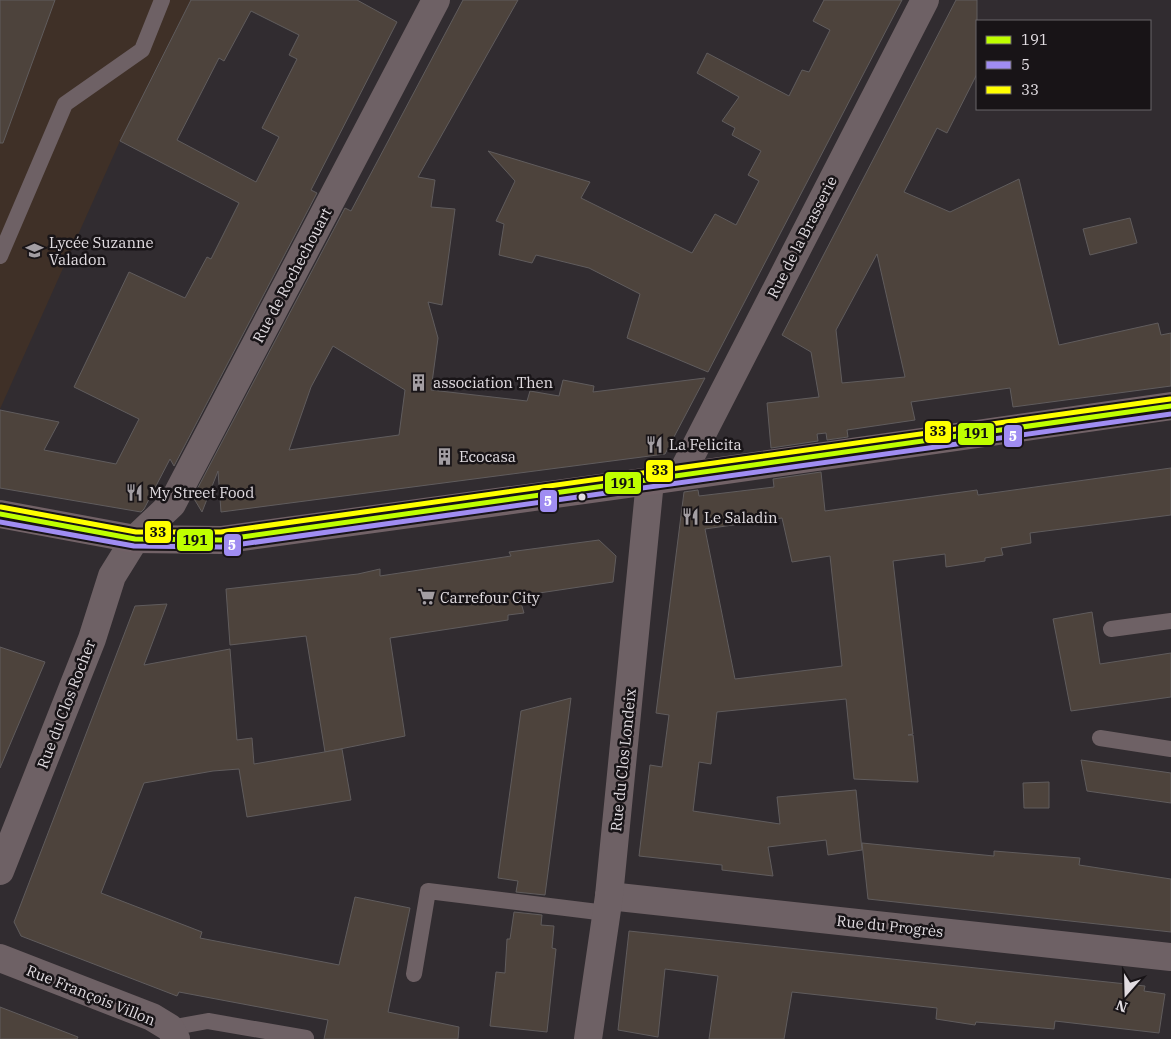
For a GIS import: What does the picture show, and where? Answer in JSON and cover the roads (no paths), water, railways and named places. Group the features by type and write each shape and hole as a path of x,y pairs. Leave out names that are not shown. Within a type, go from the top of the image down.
{"main road":[{"path":"0,514 135,540 221,540 1171,406"}],"street":[{"name":"Rue de Rochechouart","path":"135,540 172,504 436,0"},
{"name":"Rue de la Brasserie","path":"681,475 925,0"},
{"name":"Rue du Clos Londeix","path":"588,1039 607,904 650,481"},
{"name":"Rue du Clos Rocher","path":"0,871 92,639 112,576 135,540"},
{"name":"Rue du Progrès","path":"607,904 1171,957"},
{"name":"Rue François Villon","path":"0,958 152,1017 173,1034"}],"lane":[{"path":"0,256 65,104 142,50 162,0"},
{"path":"1111,629 1171,621"},
{"path":"1100,738 1171,749"},
{"path":"414,974 428,891 607,904"},
{"path":"173,1034 208,1021 306,1038"}],"place":[{"name":"Lycée Suzanne Valadon","path":"35,251"},
{"name":"association Then","path":"419,382"},
{"name":"La Felicita","path":"655,444"},
{"name":"Ecocasa","path":"445,456"},
{"name":"My Street Food","path":"135,492"},
{"name":"Le Saladin","path":"690,517"},
{"name":"Carrefour City","path":"426,597"}]}
